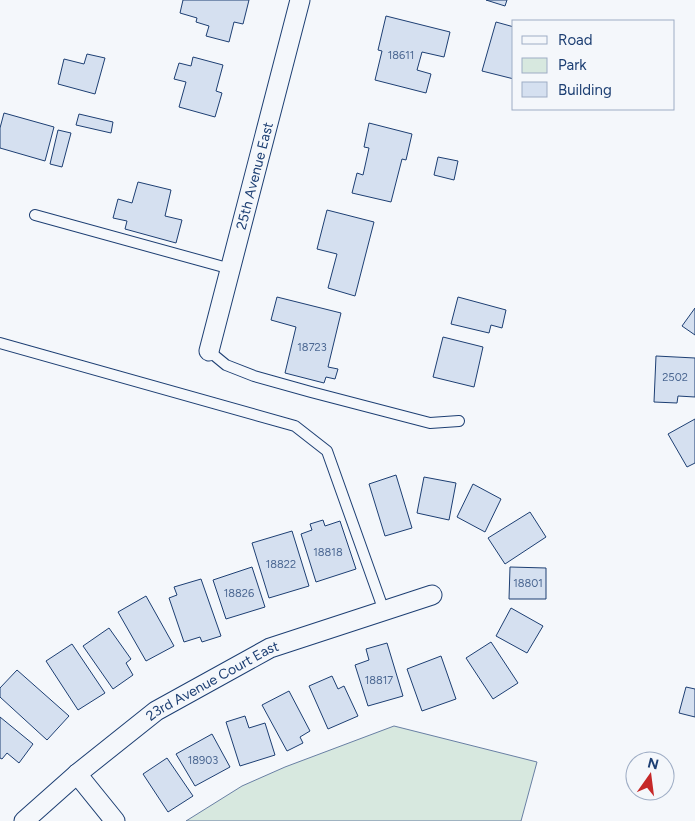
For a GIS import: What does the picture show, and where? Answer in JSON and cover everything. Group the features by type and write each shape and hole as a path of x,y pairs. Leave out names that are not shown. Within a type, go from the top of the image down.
{"street":[{"name":"25th Avenue East","path":"210,351 300,0"},
{"name":"23rd Avenue Court East","path":"24,821 77,774 156,711 270,648 432,595"},
{"path":"77,774 115,821"}],"lane":[{"path":"35,215 231,269"},
{"path":"0,343 295,426 327,451 384,611"},
{"path":"210,351 226,365 254,376 430,423 459,421"}],"green space":[{"path":"394,726 537,762 521,821 186,821 242,786 285,767"}],"building":[{"path":"183,0 249,0 243,24 234,22 229,42 206,36 209,26 196,22 197,18 180,13"},
{"path":"486,0 507,0 505,6"},
{"path":"386,16 450,32 444,57 422,52 417,70 431,74 426,93 375,80 382,51 378,50"},
{"path":"496,22 512,26 512,78 482,71"},
{"path":"87,54 105,58 95,94 58,84 64,59 84,64"},
{"path":"193,57 223,65 216,91 222,93 215,117 179,107 186,82 174,79 179,63 191,66"},
{"path":"4,113 54,127 45,161 0,148 0,128"},
{"path":"79,114 113,122 111,133 76,125"},
{"path":"369,123 412,134 406,160 402,159 391,202 352,193 357,173 363,175 369,148 364,147"},
{"path":"58,130 71,133 62,167 50,164"},
{"path":"438,157 458,161 454,180 434,175"},
{"path":"138,182 171,190 165,216 182,220 176,243 125,229 127,221 113,218 118,199 132,203"},
{"path":"327,210 374,222 355,296 328,288 337,254 317,249"},
{"path":"277,297 341,313 328,367 338,369 335,379 326,377 324,383 285,373 296,327 271,320"},
{"path":"458,297 506,310 502,328 491,325 489,333 451,324"},
{"path":"695,308 695,335 682,326"},
{"path":"443,337 483,347 474,387 433,377"},
{"path":"656,356 695,358 695,397 678,396 677,403 654,402"},
{"path":"695,419 695,463 687,467 668,434"},
{"path":"396,475 412,528 385,536 369,484"},
{"path":"424,477 456,483 449,520 417,513"},
{"path":"473,484 501,499 485,532 457,517"},
{"path":"530,512 546,537 505,564 488,538"},
{"path":"323,520 325,526 340,521 356,569 316,582 301,534 312,530 310,524"},
{"path":"292,531 309,586 269,598 252,543"},
{"path":"252,567 265,607 226,619 213,580"},
{"path":"510,567 546,568 546,599 509,599"},
{"path":"201,579 221,636 202,642 200,637 184,642 169,598 177,595 174,587"},
{"path":"146,596 174,646 146,661 118,612"},
{"path":"511,608 543,626 527,653 496,636"},
{"path":"109,628 131,659 126,663 133,675 113,689 83,646"},
{"path":"491,642 518,683 493,699 466,658"},
{"path":"387,643 403,696 368,706 355,665 369,660 366,649"},
{"path":"72,644 105,693 78,710 46,661"},
{"path":"441,656 456,699 422,711 407,669"},
{"path":"17,670 69,716 47,740 0,697 0,688"},
{"path":"332,676 338,689 344,686 358,716 328,729 309,686"},
{"path":"686,687 695,689 695,717 679,713"},
{"path":"289,691 310,731 300,737 303,743 287,751 262,705"},
{"path":"245,716 249,728 265,723 275,755 240,766 226,722"},
{"path":"0,717 33,744 19,763 7,753 2,759 0,758"},
{"path":"212,734 230,767 195,786 176,754"},
{"path":"167,758 193,796 168,812 143,774"}]}
